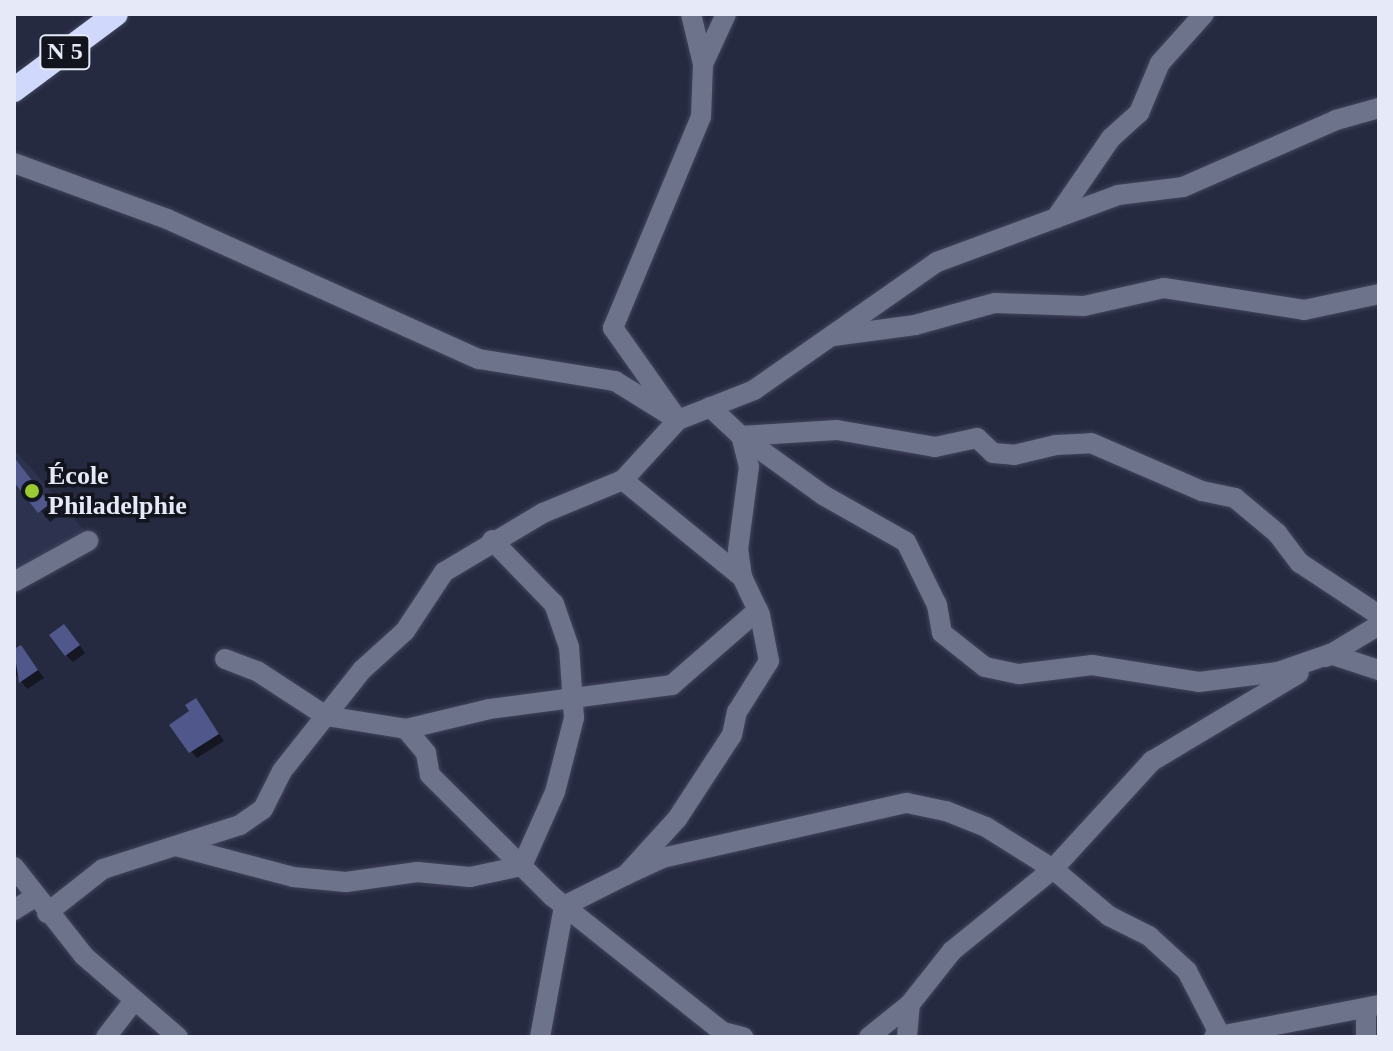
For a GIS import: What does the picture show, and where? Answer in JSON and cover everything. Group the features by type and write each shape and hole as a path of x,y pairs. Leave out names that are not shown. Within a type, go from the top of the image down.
{"highway":[{"name":"N 5","path":"14,90 116,14"}],"street":[{"path":"678,420 613,328 701,117 703,64 691,14"},
{"path":"703,64 726,14"},
{"path":"1056,218 1111,138 1139,113 1160,63 1204,14"},
{"path":"14,910 41,905 103,869 240,825 263,809 282,771 362,670 405,631 444,572 492,540 623,480 678,420 754,390 937,262 1118,195 1183,187 1336,120 1379,108"},
{"path":"14,163 167,219 479,359 615,381 678,420"},
{"path":"829,337 915,325 995,303 1084,306 1164,288 1304,310 1379,294"},
{"path":"710,407 741,436 823,495 906,542 937,605 942,633 985,667 1019,674 1092,665 1199,682 1278,672 1330,654 1379,670"},
{"path":"741,436 837,430 935,447 977,438 993,453 1014,455 1056,445 1091,443 1202,491 1235,498 1277,533 1300,563 1379,615"},
{"path":"626,875 677,819 732,735 737,712 769,661 758,610 742,577 738,550 749,467 741,436"},
{"path":"623,480 742,577"},
{"path":"492,540 554,604 569,647 574,718 555,792 522,866"},
{"path":"14,582 88,541"},
{"path":"225,659 257,671 326,716 406,729 489,709 573,701 672,685 758,610"},
{"path":"869,1037 910,1004 952,951 1053,869 1152,761 1379,625"},
{"path":"406,729 426,753 430,775 564,906 723,1032 743,1037"},
{"path":"564,906 662,858 907,803 986,827 1053,869 1109,916 1149,936 1187,971 1219,1036 1372,1007 1366,1037"},
{"path":"175,846 293,877 346,882 417,872 470,877 522,866"},
{"path":"14,867 41,905 133,1002 178,1037"},
{"path":"540,1037 564,906"},
{"path":"106,1037 133,1002"},
{"path":"907,1037 910,1004"}],"shaded area":[{"name":"École Philadelphie","path":"14,449 86,532 14,573"}],"building":[{"path":"14,457 50,504 38,513 14,482"},
{"path":"64,624 80,645 65,656 49,635"},
{"path":"21,645 38,670 19,683 14,649"},
{"path":"196,698 219,734 189,753 169,725 189,711 185,705"}],"place":[{"name":"École Philadelphie","path":"32,491"}]}
